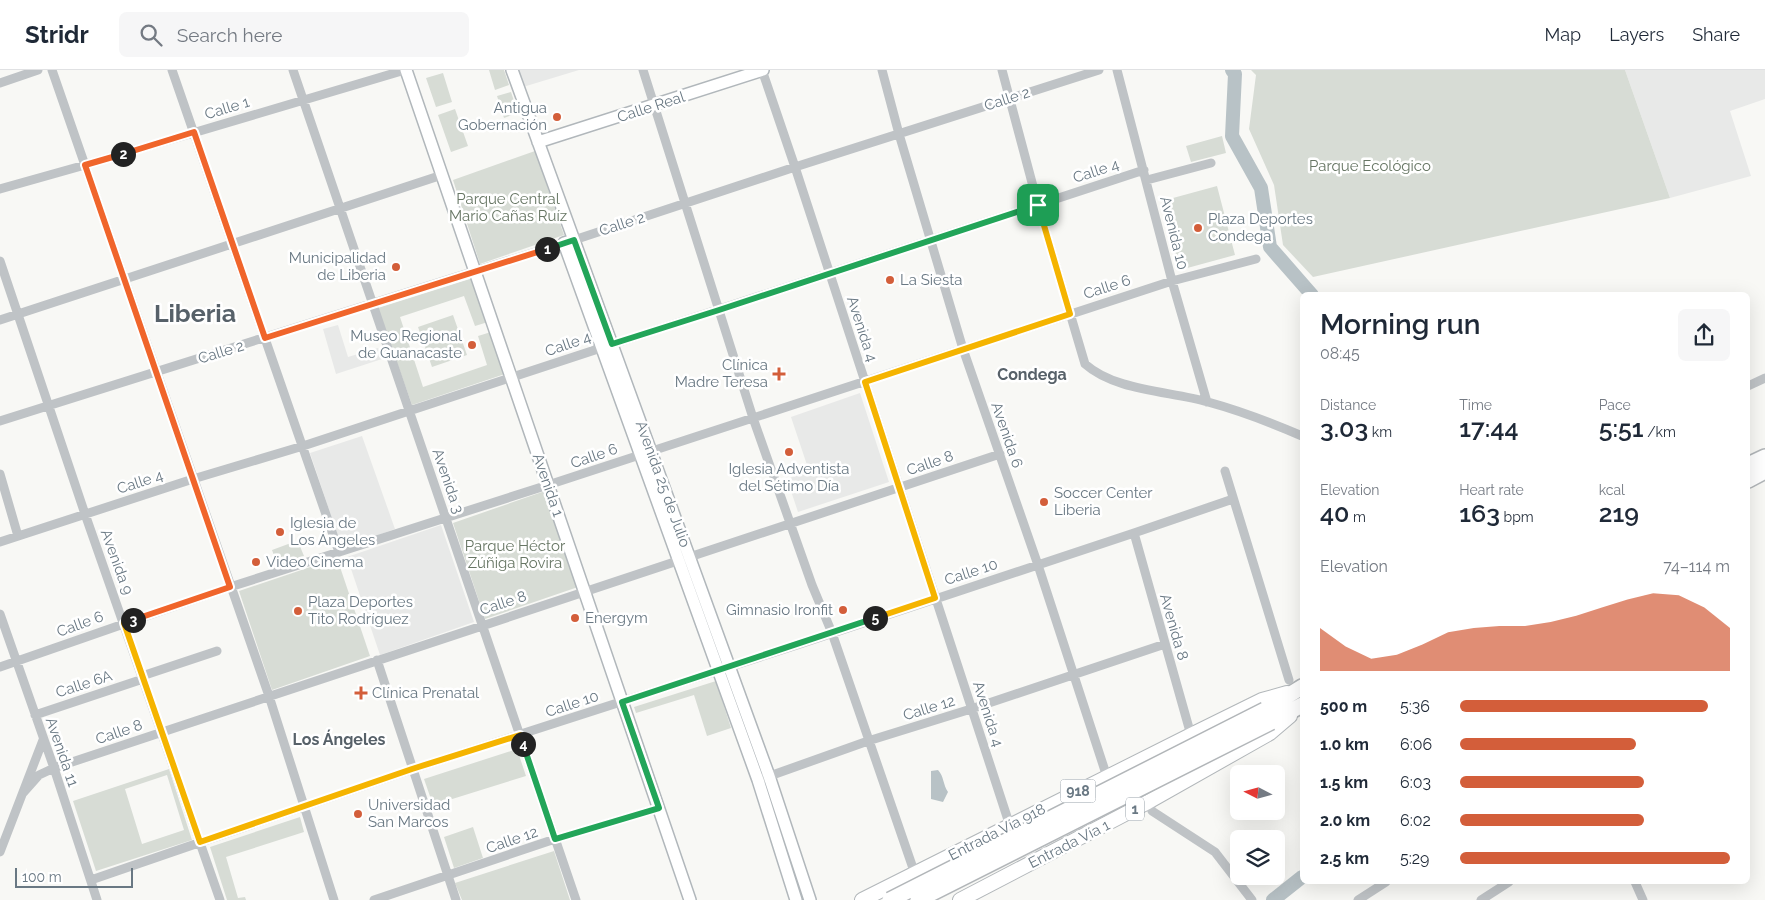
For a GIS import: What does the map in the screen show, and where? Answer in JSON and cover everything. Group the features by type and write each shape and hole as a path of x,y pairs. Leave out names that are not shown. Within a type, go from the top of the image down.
{"highway":[{"path":"1750,464 1765,456"},
{"path":"1750,479 1765,471"},
{"name":"1","path":"917,900 1268,716 1296,686"},
{"name":"1","path":"890,900 1268,716 1300,706"}],"main road":[{"name":"Entrada Vía 918","path":"862,900 1262,700 1296,686"},
{"name":"Entrada Vía 1","path":"960,900 1148,802 1270,733 1300,707"}],"street":[{"path":"0,83 38,70"},
{"path":"52,70 192,479 269,696 334,900"},
{"path":"172,70 339,552"},
{"name":"Avenida 3","path":"293,70 576,900"},
{"name":"Calle 1","path":"0,189 405,70"},
{"name":"Avenida 1","path":"405,70 690,900"},
{"name":"Avenida 25 de Julio","path":"512,70 538,142 569,242 763,778 810,900"},
{"path":"643,70 753,418 812,586 832,632 915,874 909,886 917,900"},
{"name":"Calle Real","path":"538,142 762,70"},
{"name":"Avenida 4","path":"762,70 1010,826"},
{"name":"Avenida 6","path":"882,70 899,134 963,349 1038,565 1107,777"},
{"path":"1002,70 1038,205 1085,364 1094,372 1133,386 1207,402 1260,418 1300,435"},
{"name":"Calle 2","path":"0,421 569,242 795,167 1099,70"},
{"name":"Avenida 10","path":"1117,70 1172,281 1207,402"},
{"path":"1147,180 1211,163"},
{"name":"Calle 4","path":"0,542 192,479 303,446 1144,170"},
{"path":"0,320 442,175"},
{"name":"Calle 6","path":"0,667 230,587 1070,314 1172,281 1256,259"},
{"name":"Avenida 9","path":"0,261 85,514 220,900"},
{"path":"1750,385 1765,378"},
{"name":"Calle 8","path":"23,793 39,775 54,768 1000,454"},
{"path":"1225,472 1296,686"},
{"path":"0,474 18,536"},
{"name":"Calle 10","path":"91,880 412,769 724,669 1134,534 1233,499"},
{"name":"Avenida 8","path":"1134,534 1189,728"},
{"name":"Avenida 11","path":"0,614 54,768 97,900"},
{"name":"Calle 12","path":"763,778 868,741 972,709 1165,644"},
{"name":"Calle 6A","path":"34,715 217,650"},
{"path":"377,660 456,900"},
{"path":"0,852 43,740"},
{"name":"Avenida 25 de Julio","path":"763,778 796,900"},
{"path":"1148,802 1152,811 1215,852 1252,900"},
{"name":"Calle 12","path":"374,900 555,839 659,808"},
{"path":"915,874 924,878 936,900"},
{"path":"1358,900 1383,884"},
{"path":"1481,900 1506,884"},
{"path":"1637,884 1643,900"}],"shaded area":[{"path":"518,70 579,70 523,87"},
{"path":"1625,70 1765,70 1765,99 1730,111 1751,176 1670,198"},
{"path":"338,325 348,357 378,348 382,359 336,374 323,329"},
{"path":"860,393 889,482 798,512 787,479 809,471 791,417"},
{"path":"362,436 395,529 342,548 310,453"},
{"path":"441,525 474,622 380,655 347,557"},
{"path":"938,770 948,792 943,802 931,799 931,771"}],"green space":[{"path":"489,70 504,70 509,85 495,90"},
{"name":"Parque Ecológico","path":"1251,70 1625,70 1670,198 1313,277 1283,245 1274,185 1249,129 1256,75"},
{"path":"443,73 452,102 436,107 426,78"},
{"path":"511,92 518,113 504,118 497,96"},
{"path":"455,109 468,146 451,152 438,115"},
{"path":"1222,136 1226,153 1191,162 1186,146"},
{"name":"Parque Central Mario Cañas Ruíz","path":"535,151 564,235 480,264 453,180"},
{"name":"Plaza Deportes Condega","path":"1217,186 1235,255 1180,270 1162,201"},
{"path":"473,278 488,322 475,326 464,296 400,317 423,387 487,365 478,336 491,332 505,374 412,405 378,308"},
{"path":"453,315 467,355 432,367 418,327"},
{"name":"Parque Héctor Zúñiga Rovira","path":"545,491 578,587 485,619 453,523"},
{"path":"291,543 292,547 299,544 304,556 278,566 272,550"},
{"path":"337,558 370,656 272,690 239,591"},
{"path":"716,681 731,728 707,736 694,695 636,713 634,707"},
{"path":"517,749 526,776 433,805 424,779"},
{"path":"169,769 192,840 96,871 73,801","holes":["167,775 184,830 142,844 125,789"]},
{"path":"300,817 304,832 226,857 238,898 245,897 246,900 227,900 210,847"},
{"path":"473,827 483,858 454,868 444,837"},
{"path":"554,851 570,900 462,900 455,883"}],"waterway":[{"path":"1232,70 1235,74 1232,136 1261,188 1270,247 1309,292"},
{"path":"1273,900 1300,879"}],"place":[{"name":"Antigua Gobernación","path":"557,117"},
{"name":"Plaza Deportes Condega","path":"1198,228"},
{"name":"Municipalidad de Liberia","path":"396,267"},
{"name":"La Siesta","path":"890,280"},
{"name":"Museo Regional de Guanacaste","path":"472,345"},
{"name":"Clínica Madre Teresa","path":"779,374"},
{"name":"Iglesia Adventista del Sétimo Día","path":"789,452"},
{"name":"Soccer Center Liberia","path":"1044,502"},
{"name":"Iglesia de Los Ángeles","path":"280,532"},
{"name":"Video Cinema","path":"256,562"},
{"name":"Gimnasio Ironfit","path":"843,610"},
{"name":"Plaza Deportes Tito Rodríguez","path":"298,611"},
{"name":"Energym","path":"575,618"},
{"name":"Clínica Prenatal","path":"361,693"},
{"name":"Universidad San Marcos","path":"358,814"}],"district":[{"name":"Liberia","path":"195,313"},
{"name":"Condega","path":"1032,374"},
{"name":"Los Ángeles","path":"339,739"}],"route":[{"path":"194,132 265,338 574,240 612,344 1038,205 1070,314 865,382 935,598 622,702 659,808 555,839 520,735 412,769 200,842 124,623 230,587 85,165 194,132"}]}
